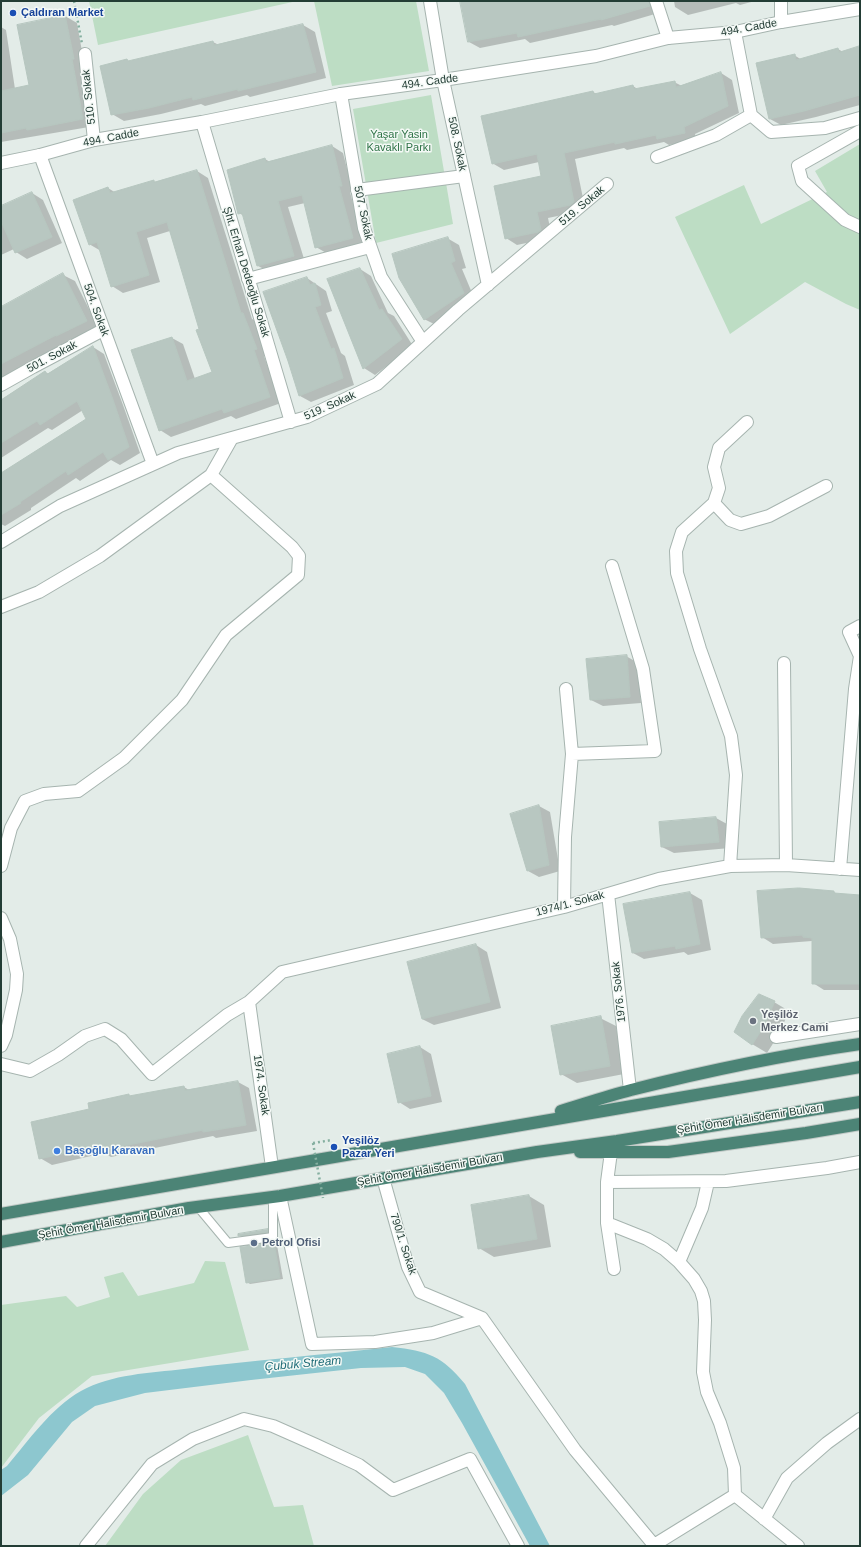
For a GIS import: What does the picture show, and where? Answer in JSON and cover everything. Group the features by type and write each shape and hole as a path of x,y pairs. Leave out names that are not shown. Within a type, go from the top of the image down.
{"highway":[{"path":"511,1126 630,1090 800,1053 860,1044"},
{"path":"1,1214 860,1067"},
{"name":"Şehit Ömer Halisdemir Bulvarı","path":"1,1242 198,1207 277,1196 537,1152 617,1141 860,1102"},
{"path":"537,1152 668,1152 860,1124"}],"street":[{"name":"508. Sokak","path":"430,1 443,80 488,285"},
{"path":"656,1 668,38"},
{"path":"781,1 781,22"},
{"name":"494. Cadde","path":"1,163 40,155 94,140 202,122 341,94 596,56 668,38 735,32 781,22 860,9"},
{"path":"735,32 751,115 771,132 825,128 860,118"},
{"name":"510. Sokak","path":"85,54 94,140"},
{"name":"507. Sokak","path":"341,94 364,228 370,248 381,277 423,342"},
{"path":"657,157 716,135 751,115"},
{"name":"Şht. Erhan Dedeoğlu Sokak","path":"202,122 291,422"},
{"path":"860,131 798,166 802,181 845,220 860,227"},
{"name":"504. Sokak","path":"40,155 153,464"},
{"path":"357,190 464,176"},
{"name":"519. Sokak","path":"1,542 60,506 178,453 307,417 377,384 488,285 607,184"},
{"path":"248,279 370,248"},
{"name":"501. Sokak","path":"1,385 104,330"},
{"path":"730,866 736,775 731,736 700,649 677,573 676,551 682,532 714,503 719,488 714,467 719,448 747,422"},
{"path":"1,607 39,592 100,556 211,475 232,438"},
{"path":"1,866 11,828 25,801 44,794 78,791 124,758 182,700 226,634 298,575 300,556 292,547 211,475"},
{"path":"714,503 730,520 741,524 769,516 826,486"},
{"path":"572,754 655,752 643,669 612,566"},
{"path":"840,869 855,689 860,656 849,632 860,626"},
{"path":"784,663 786,865"},
{"path":"564,907 565,837 572,754 566,689"},
{"name":"1974/1. Sokak","path":"249,1002 282,972 564,907 659,879 730,866 786,865 860,870"},
{"name":"1976. Sokak","path":"608,894 630,1090"},
{"path":"1,918 10,939 17,974 16,990 6,1035 1,1046"},
{"path":"1,1064 30,1071 58,1055 85,1036 105,1029 121,1039 152,1074 227,1016 249,1002"},
{"name":"1974. Sokak","path":"249,1002 272,1167"},
{"path":"776,1037 860,1024"},
{"path":"611,1152 607,1182 607,1223 614,1269"},
{"path":"607,1182 726,1181 820,1170 860,1162"},
{"name":"790/1. Sokak","path":"383,1178 408,1267 420,1292 482,1318"},
{"path":"679,1262 702,1208 708,1182"},
{"path":"277,1196 312,1344 375,1342 433,1333 482,1318 575,1450 654,1545 735,1495"},
{"path":"607,1223 647,1239 664,1249 679,1262 694,1279 701,1291 704,1301 705,1342 703,1372 707,1392 720,1423 734,1468 735,1495 798,1546"},
{"path":"86,1546 152,1464 194,1439 244,1419 273,1426 323,1448 359,1466 393,1490 470,1459 518,1546"},
{"path":"764,1519 787,1478 827,1443 860,1419"}],"lane":[{"path":"198,1207 228,1243 273,1237 277,1196"}],"path":[{"path":"74,1 85,54"},
{"path":"323,1198 313,1143 332,1140"}],"green space":[{"path":"89,1 297,1 98,45"},
{"path":"314,1 416,1 429,71 332,86"},
{"name":"Yaşar Yasin Kavaklı Parkı","path":"431,95 453,224 376,243 353,109"},
{"path":"860,144 860,310 805,282 730,334 675,217 744,185 761,224 827,192 815,171"},
{"path":"205,1261 225,1262 249,1350 92,1376 39,1418 1,1468 1,1305 66,1296 77,1307 110,1297 104,1277 123,1272 138,1296 194,1283"},
{"path":"248,1435 274,1507 303,1505 314,1546 105,1546 143,1494 181,1460"}],"water":[{"name":"Çubuk Stream","path":"392,1347 425,1353 433,1356 449,1367 465,1384 550,1546 530,1546 444,1393 425,1374 405,1367 361,1368 145,1393 95,1406 72,1422 28,1475 1,1496 1,1470 7,1466 50,1415 70,1398 93,1385 145,1373"}],"building":[{"path":"460,1 649,1 650,6 601,20 518,37 517,33 468,42"},
{"path":"65,15 74,59 72,59 83,119 27,130 26,128 1,133 1,91 29,85 17,25"},
{"path":"303,24 316,72 238,91 238,89 193,100 192,97 149,108 111,115 100,66 213,41 214,45"},
{"path":"860,46 860,95 769,119 756,63 795,54 796,60 838,48 839,52"},
{"path":"721,72 728,106 684,127 685,133 657,139 656,135 564,153 574,202 570,205 537,212 541,230 538,232 505,239 494,186 541,176 537,154 492,164 481,116 593,91 594,94 633,85 634,89 675,81 676,87"},
{"path":"332,145 342,186 339,186 353,238 315,248 302,195 278,201 294,256 257,266 242,213 238,214 227,170 265,158 266,162"},
{"path":"197,170 241,313 243,313 257,349 254,350 270,397 224,413 222,409 159,431 131,350 172,337 187,381 212,372 196,330 199,329 167,222 136,232 149,275 111,287 97,242 89,245 73,200 108,187 110,193 154,180 154,182"},
{"path":"32,192 52,237 15,253 1,221 1,206"},
{"path":"448,237 455,261 451,263 464,293 424,320 399,278 392,254"},
{"path":"360,268 379,310 382,309 402,339 363,369 327,279"},
{"path":"63,273 87,321 56,335 1,364 1,307"},
{"path":"307,277 310,285 315,283 321,305 315,307 331,349 334,348 343,378 299,396 263,292"},
{"path":"93,346 129,447 108,460 103,452 68,475 66,471 20,502 21,503 1,515 1,473 86,419 77,401 40,425 37,421 1,443 1,400 45,371 47,374"},
{"path":"627,655 630,697 590,700 586,659"},
{"path":"539,805 549,865 527,871 510,814"},
{"path":"716,817 719,842 661,847 659,822"},
{"path":"799,888 860,895 860,984 812,984 812,938 803,937 803,935 761,938 757,891"},
{"path":"690,892 700,944 676,949 675,946 632,953 623,904"},
{"path":"476,944 490,1002 422,1019 407,962"},
{"name":"Yeşilöz Merkez Cami","path":"759,994 775,1001 764,1026 752,1045 734,1032 742,1016"},
{"path":"601,1016 610,1066 560,1075 551,1026"},
{"path":"420,1046 431,1096 398,1103 387,1054"},
{"path":"238,1081 246,1125 203,1132 203,1130 98,1151 97,1146 39,1159 31,1122 89,1109 88,1103 129,1094 129,1096 184,1086 185,1090"},
{"path":"529,1195 537,1239 478,1249 471,1205"},
{"path":"268,1229 268,1232 238,1236 238,1234"},
{"path":"274,1242 280,1278 246,1283 240,1247"}],"place":[{"name":"Çaldıran Market","path":"13,13"},
{"name":"Yeşilöz Merkez Cami","path":"753,1021"},
{"name":"Yeşilöz Pazar Yeri","path":"334,1147"},
{"name":"Başoğlu Karavan","path":"57,1151"},
{"name":"Petrol Ofisi","path":"254,1243"}]}
